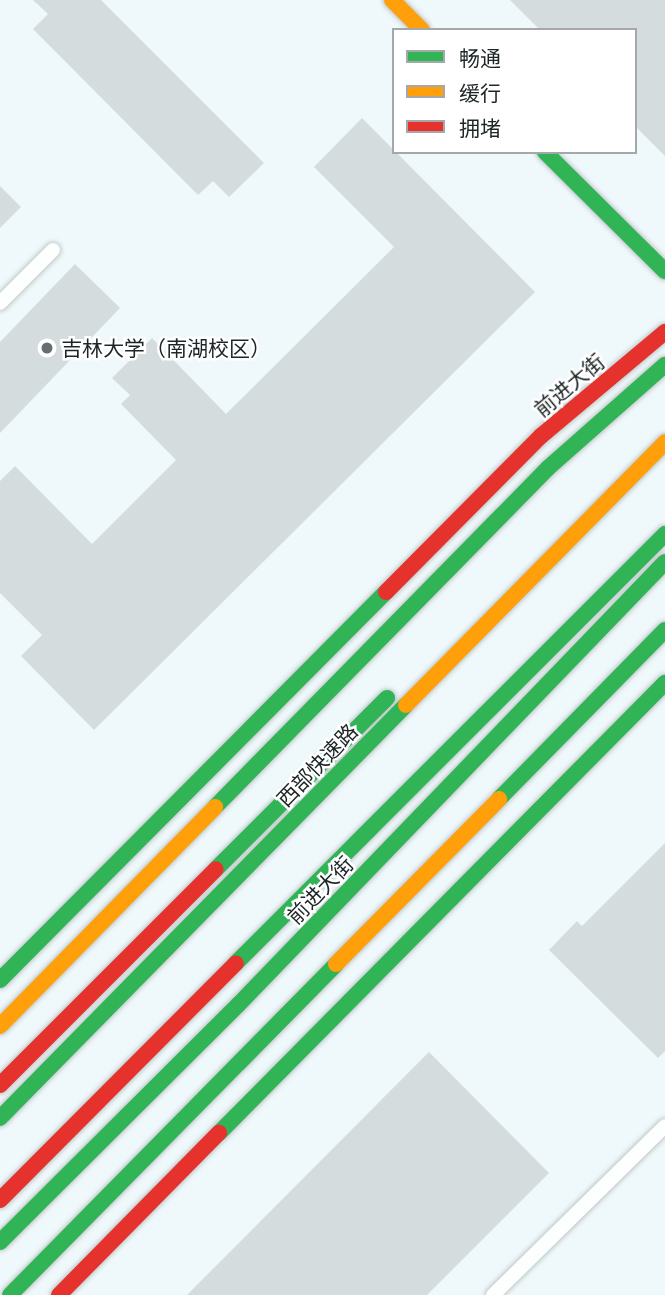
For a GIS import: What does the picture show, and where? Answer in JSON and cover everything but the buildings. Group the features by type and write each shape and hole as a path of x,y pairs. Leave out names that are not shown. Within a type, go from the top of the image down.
{"main road":[{"path":"392,0 420,28"},
{"path":"547,154 665,270"},
{"name":"前进大街","path":"0,980 541,436 665,332"},
{"path":"0,1026 548,468 665,365"},
{"path":"479,605 660,435"},
{"name":"西部快速路","path":"0,1118 660,435"},
{"path":"0,1200 665,534"},
{"name":"前进大街","path":"0,1242 239,1004 665,562"},
{"path":"10,1295 665,630"},
{"path":"59,1295 665,683"},
{"path":"0,1085 401,684"}],"lane":[{"path":"0,303 53,250"},
{"path":"493,1295 665,1126"}],"traffic: fast":[{"path":"547,154 665,271"},
{"path":"215,807 548,468 665,365"},
{"path":"236,963 665,534"},
{"path":"0,1242 239,1004 665,562"},
{"path":"0,980 386,592"},
{"path":"499,799 665,630"},
{"path":"219,1133 665,683"},
{"path":"216,869 387,698"},
{"path":"0,1118 406,705"},
{"path":"10,1295 336,964"}],"traffic: slow":[{"path":"392,0 420,28"},
{"path":"406,705 665,442"},
{"path":"336,964 499,799"},
{"path":"0,1026 215,807"}],"traffic: jam":[{"path":"386,592 541,436 665,332"},
{"path":"0,1085 216,869"},
{"path":"0,1200 236,963"},
{"path":"59,1295 219,1133"}],"place":[{"name":"吉林大学（南湖校区）","path":"47,348"}]}
